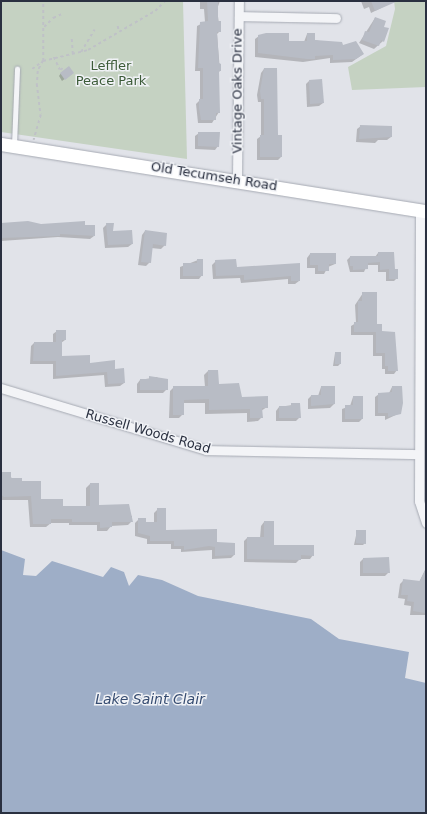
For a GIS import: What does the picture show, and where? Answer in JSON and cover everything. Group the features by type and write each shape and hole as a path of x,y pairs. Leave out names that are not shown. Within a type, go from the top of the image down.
{"main road":[{"name":"Old Tecumseh Road","path":"7,145 238,180 423,211"}],"street":[{"name":"Vintage Oaks Drive","path":"238,180 239,1"},
{"path":"239,16 336,18"},
{"path":"423,211 422,380 419,501 426,523"},
{"name":"Russell Woods Road","path":"1,388 206,450 419,454"}],"lane":[{"path":"7,145 16,69"}],"path":[{"path":"31,149 40,125 38,77 42,62 44,27 43,1"},
{"path":"32,69 42,62 54,57 81,52 155,11 165,1"},
{"path":"44,27 53,18 62,14"},
{"path":"118,26 119,32"},
{"path":"81,52 94,30"},
{"path":"72,39 73,54"},
{"path":"54,57 60,70 64,67"}],"green space":[{"name":"Leffler Peace Park","path":"1,1 183,1 187,159 1,132"},
{"path":"394,1 426,1 426,87 352,90 348,67 386,46 395,9"}],"water":[{"name":"Lake Saint Clair","path":"1,550 25,559 23,575 36,576 52,561 103,577 111,567 124,572 129,586 138,575 162,580 198,596 311,619 339,639 409,652 405,678 426,683 426,813 1,813"}],"building":[{"path":"207,1 218,1 218,21 221,21 221,32 217,32 219,63 221,64 221,71 219,71 220,113 216,113 216,120 201,120 199,108 199,99 203,99 203,68 198,68 200,22 208,21"},
{"path":"371,1 398,1 375,11"},
{"path":"375,17 386,21 384,27 389,28 384,42 381,40 379,46 362,40 365,31 369,32"},
{"path":"266,33 289,33 289,41 307,41 307,33 315,33 315,40 342,42 343,45 356,41 364,54 356,59 333,60 333,55 315,56 315,59 307,59 258,53 258,35"},
{"path":"69,66 74,73 65,80 60,73"},
{"path":"264,68 277,68 278,135 282,135 282,157 260,157 260,135 264,135 264,99 261,99 260,91"},
{"path":"322,79 324,103 310,104 309,80"},
{"path":"360,125 392,126 392,137 359,139"},
{"path":"198,132 220,132 219,147 198,146"},
{"path":"28,221 41,224 85,221 85,225 95,225 95,236 60,234 60,236 1,238 1,223"},
{"path":"106,223 114,223 113,231 132,230 133,244 108,245"},
{"path":"145,230 167,233 166,246 153,244 151,263 141,262"},
{"path":"378,252 394,252 395,269 398,269 398,279 389,279 389,269 380,270 380,262 368,263 368,269 353,270 353,266 350,266 350,256 378,256"},
{"path":"310,253 336,253 336,264 329,264 329,271 318,271 318,265 310,265"},
{"path":"197,259 203,259 203,276 183,276 183,263 197,263"},
{"path":"236,259 237,267 300,263 300,281 291,281 291,276 244,280 244,275 216,276 215,260"},
{"path":"362,292 377,292 377,324 382,324 382,331 395,332 398,371 388,371 388,366 385,366 385,353 376,353 376,332 354,332 354,322 358,322 358,301 362,301"},
{"path":"56,330 66,330 66,340 62,340 62,356 90,355 90,363 115,360 115,369 124,368 125,383 108,384 107,372 56,376 56,361 33,361 34,342 56,342"},
{"path":"335,352 341,352 341,364 335,364"},
{"path":"208,370 218,370 219,384 239,383 242,397 268,396 268,408 262,408 263,418 250,418 250,409 209,410 209,399 184,400 184,415 173,415 173,386 208,386"},
{"path":"149,376 168,379 168,390 140,390 140,379 149,379"},
{"path":"321,386 335,386 335,404 311,406 311,395 321,395"},
{"path":"392,386 402,386 403,403 401,414 388,417 388,413 378,413 378,393 392,392"},
{"path":"353,396 363,396 363,419 345,419 345,405 353,405"},
{"path":"291,403 300,403 301,418 279,418 279,406 291,406"},
{"path":"1,472 11,472 11,478 22,478 22,481 41,481 41,499 63,499 63,506 90,506 90,483 99,483 99,505 129,504 133,522 112,522 112,527 100,528 100,522 72,522 72,519 51,519 51,524 33,524 31,496 4,497 1,495"},
{"path":"157,508 166,508 166,530 217,529 217,542 235,543 235,555 215,556 215,547 209,546 184,550 184,546 174,546 174,541 150,541 150,536 138,533 138,518 146,518 146,522 157,522"},
{"path":"264,521 274,521 274,545 314,545 314,556 301,555 301,560 247,559 247,537 264,537"},
{"path":"356,530 366,530 366,544 356,543"},
{"path":"389,557 390,573 363,573 363,558"},
{"path":"426,568 425,613 413,611 414,602 407,601 408,595 401,595 403,579 420,581"}]}
